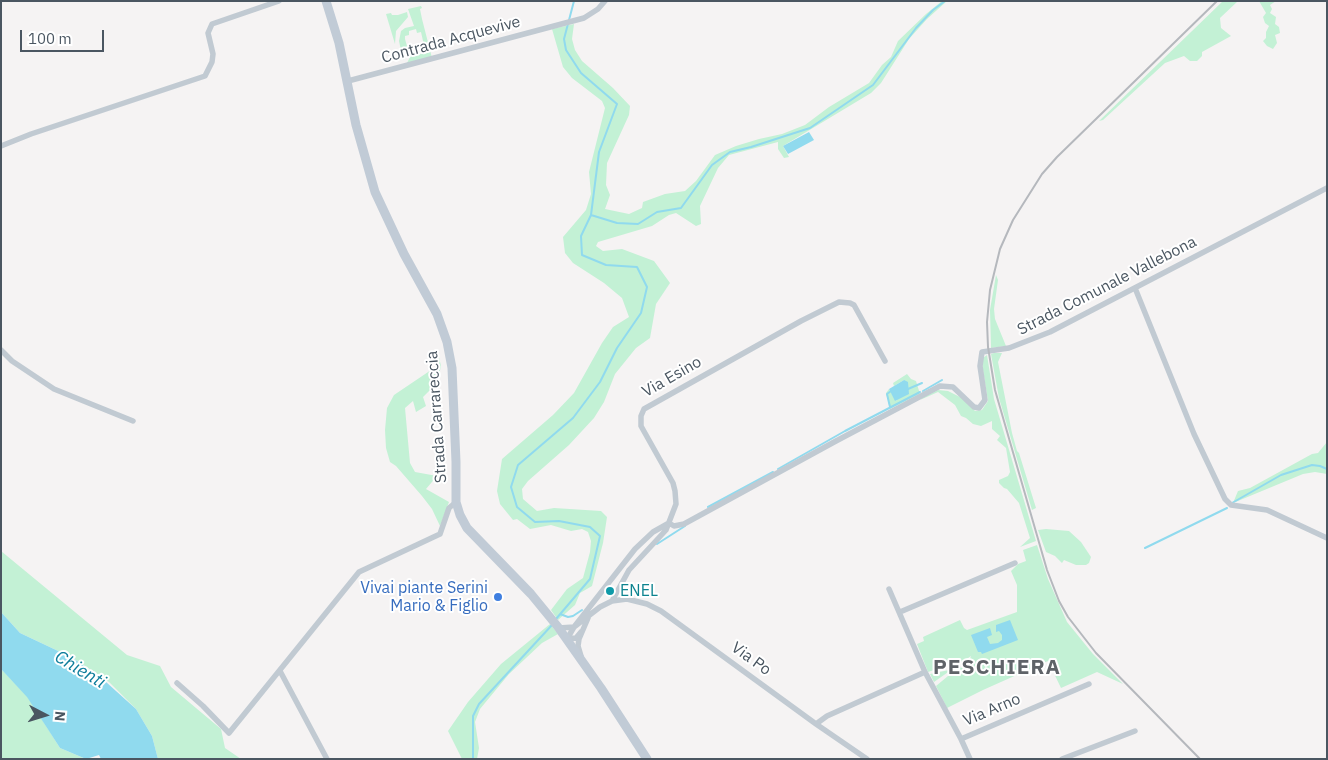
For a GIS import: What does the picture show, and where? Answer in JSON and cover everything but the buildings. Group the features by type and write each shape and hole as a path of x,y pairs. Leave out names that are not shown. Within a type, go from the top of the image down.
{"main road":[{"name":"Strada Carrareccia","path":"326,1 339,43 356,125 375,192 404,254 437,314 447,342 453,382 456,502 460,515 467,528 532,594 559,628 647,759"}],"street":[{"path":"1,146 31,134 205,76 212,62 213,54 208,33 212,24 279,1"},
{"name":"Contrada Acquevive","path":"348,82 576,20 592,14 605,1"},
{"name":"Strada Comunale Vallebona","path":"669,523 674,526 684,524 940,386 953,386 974,407 979,408 985,400 980,366 982,352 1002,350 1022,344 1135,288 1327,188"},
{"path":"1135,288 1194,434 1224,499 1231,505 1267,510 1327,538"},
{"name":"Via Esino","path":"669,523 676,504 675,491 641,426 642,412 647,406 839,302 847,302 854,305 885,361"},
{"path":"1,350 12,360 54,389 133,421"},
{"path":"177,683 230,733 359,572 440,534 449,508 456,502"},
{"path":"559,628 574,627 600,607 612,601 624,579 639,558 661,537 669,523"},
{"path":"581,632 573,640 567,639 574,627 635,549 653,532 669,523"},
{"path":"900,612 1015,563"},
{"path":"624,579 623,590 627,599"},
{"path":"604,590 605,598 612,601"},
{"name":"Via Arno","path":"889,590 925,672 970,759"},
{"name":"Via Po","path":"612,601 638,600 661,611 866,759"},
{"path":"585,665 578,646 581,632 588,617"},
{"path":"280,671 327,759"},
{"path":"816,724 827,716 925,672"},
{"name":"Via Arno","path":"961,739 1089,684"},
{"path":"1062,759 1136,730"}],"green space":[{"path":"942,1 947,1 909,39 881,83 871,93 783,146 789,157 784,158 778,149 778,142 729,155 718,168 700,206 701,224 696,226 676,213 669,215 652,226 598,242 596,246 603,251 622,249 654,261 670,283 656,304 650,338 636,348 615,374 604,402 594,418 569,445 528,481 522,489 523,499 537,511 554,508 601,511 607,517 603,543 592,586 580,593 575,605 558,620 551,610 567,589 583,578 590,552 591,541 588,532 582,529 571,531 551,525 530,529 517,519 513,520 500,504 497,491 502,459 553,415 574,393 613,327 629,317 622,298 604,283 573,263 565,253 563,237 586,210 591,194 589,172 605,108 602,101 572,78 563,67 552,29 574,24 572,39 575,50 582,61 613,88 630,106 629,115 607,163 606,185 610,195 605,209 629,214 642,208 643,202 665,194 685,191 696,181 715,155 736,146 782,134 805,125 829,107 869,83 882,65 891,57 898,41"},
{"path":"1223,1 1238,1 1220,18 1221,28 1231,36 1202,52 1202,56 1197,61 1190,61 1184,56 1165,63 1103,120 1099,121"},
{"path":"1259,1 1276,1 1270,5 1272,9 1270,13 1276,17 1275,24 1279,27 1280,33 1275,35 1277,43 1273,49 1263,41 1266,38 1269,26 1265,23 1263,17 1266,13"},
{"path":"421,6 422,19 432,58 406,65 411,55 422,54 425,50 421,32 417,33 416,29 409,31 409,35 405,36 409,53 403,60 399,41 401,31 414,26 408,9"},
{"path":"407,12 408,17 396,31 395,44 386,14 398,15"},
{"path":"996,275 998,280 994,309 995,319 1006,346 991,348 990,310"},
{"path":"438,353 441,366 437,383 423,397 426,406 416,412 413,401 405,408 410,463 415,472 437,476 426,489 449,502 440,526 432,509 422,496 396,466 390,462 386,448 385,430 387,408 394,395 437,366"},
{"path":"1002,353 998,362 1012,433 1036,508 1032,510 999,398 991,354"},
{"path":"987,355 994,399 1036,541 1020,547 1030,538 1019,503 999,483 999,480 1008,476 1010,472 1006,448 997,440 1000,436 992,429 992,421 981,426 973,424 961,416 955,405 938,392 920,400 938,390 948,391 964,399 975,411 982,410 988,401 982,364 983,358"},
{"path":"907,374 916,381 920,394 890,409 886,393 889,389 896,401 904,380 894,386 893,383"},
{"path":"1327,442 1327,474 1315,472 1303,474 1233,503 1238,491 1250,488 1312,454 1318,453"},
{"path":"1038,530 1069,531 1081,542 1091,557 1089,563 1086,565 1076,565 1064,560 1062,563 1055,556 1046,552"},
{"path":"1037,545 1048,579 1067,622 1093,654 1123,684 1097,672 1061,688 1048,661 947,708 936,686 960,666 961,668 969,662 971,656 934,682 930,674 949,670 950,666 945,665 928,672 917,644 924,641 923,637 960,620 967,630 1017,612 1017,585 1011,571 1018,564 1026,561 1023,550"},
{"path":"1,551 127,655 160,666 171,687 221,729 225,748 241,759 158,759 152,736 136,709 109,682 73,658 20,633 1,612"},
{"path":"550,624 558,634 542,643 509,674 480,709 475,722 479,748 477,759 462,759 448,731 468,702 501,664"},
{"path":"1,669 27,696 60,748 86,759 1,759"}],"water":[{"path":"809,132 814,140 788,154 783,146"},
{"path":"904,380 908,382 909,394 895,401 889,389"},
{"name":"Chienti","path":"1,612 20,633 73,658 106,682 136,709 152,736 158,759 101,759 99,755 86,759 60,748 27,697 1,669"},
{"path":"1010,620 1018,640 982,654 978,652 971,635 990,628 992,635 987,637 990,644 998,643 1002,640 1002,635 999,631 996,632 996,625"}],"waterway":[{"path":"574,1 564,39 566,50 581,73 617,104 599,152 591,215"},
{"path":"556,619 590,579 600,536 590,527 559,521 535,522 517,507 511,487 518,465 573,418 600,382 617,348 641,313 647,287 637,267 606,265 582,255 581,236 591,215 617,223 638,224 657,212 681,208 712,165 730,152 810,128 873,85 916,28 933,10 945,1"},
{"path":"923,391 942,380"},
{"path":"908,389 922,383"},
{"path":"890,407 887,394 891,391"},
{"path":"778,469 920,392"},
{"path":"1232,503 1281,475 1312,465 1327,469"},
{"path":"708,507 773,472"},
{"path":"1145,548 1227,508"},
{"path":"657,544 685,526"},
{"path":"560,614 568,617 582,610"},
{"path":"473,759 473,716 479,704 552,625"}],"railway":[{"path":"1200,759 1096,653 1068,617 1059,601 1047,570 995,390 988,347 987,322 990,290 1000,249 1013,220 1042,174 1057,157 1217,1"}],"place":[{"name":"ENEL","path":"610,591"},
{"name":"Vivai piante Serini Mario & Figlio","path":"498,597"}],"district":[{"name":"PESCHIERA","path":"997,668"}]}
